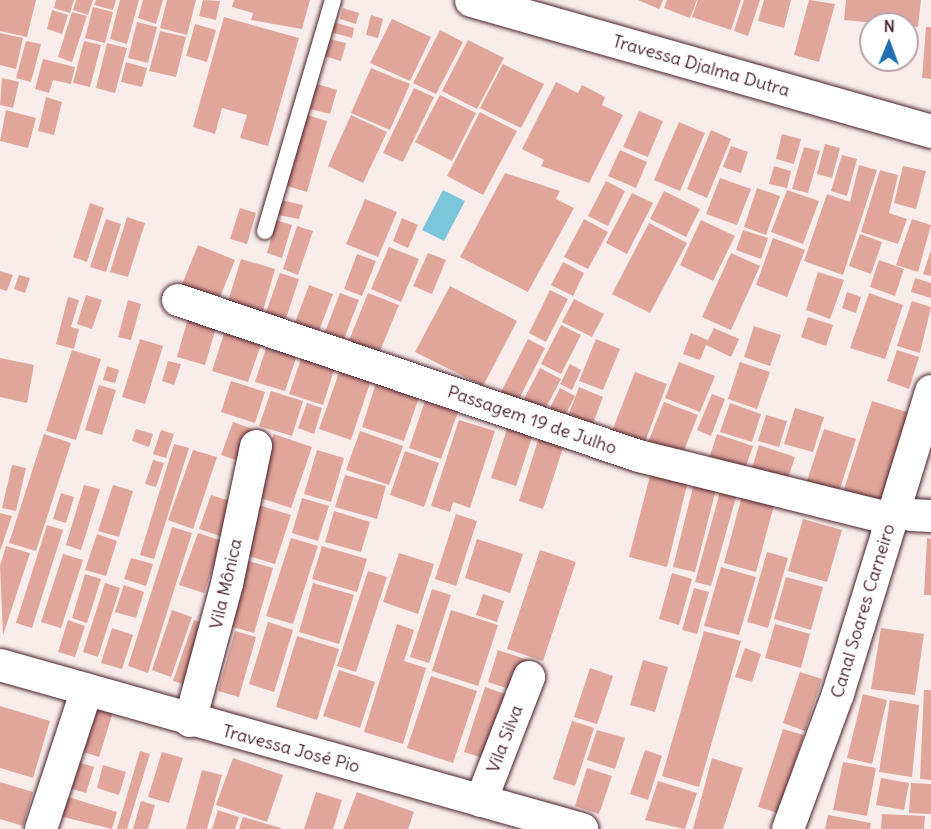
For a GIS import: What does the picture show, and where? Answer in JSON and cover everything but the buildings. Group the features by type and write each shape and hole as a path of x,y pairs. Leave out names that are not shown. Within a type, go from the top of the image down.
{"street":[{"name":"Travessa Djalma Dutra","path":"471,0 931,131"},
{"name":"Passagem 19 de Julho","path":"178,300 639,456 911,517"},
{"name":"Canal Soares Carneiro","path":"788,829 838,694 911,517 931,391"},
{"name":"Vila Mônica","path":"190,721 227,584 256,446"},
{"name":"Canal Soares Carneiro","path":"808,829 911,517 931,449"},
{"name":"Travessa José Pio","path":"0,665 190,721 582,829"},
{"name":"Vila Silva","path":"481,801 529,677"},
{"path":"41,829 87,689"}],"lane":[{"path":"265,231 333,0"}],"water":[{"path":"443,190 465,201 444,241 422,230"}]}
